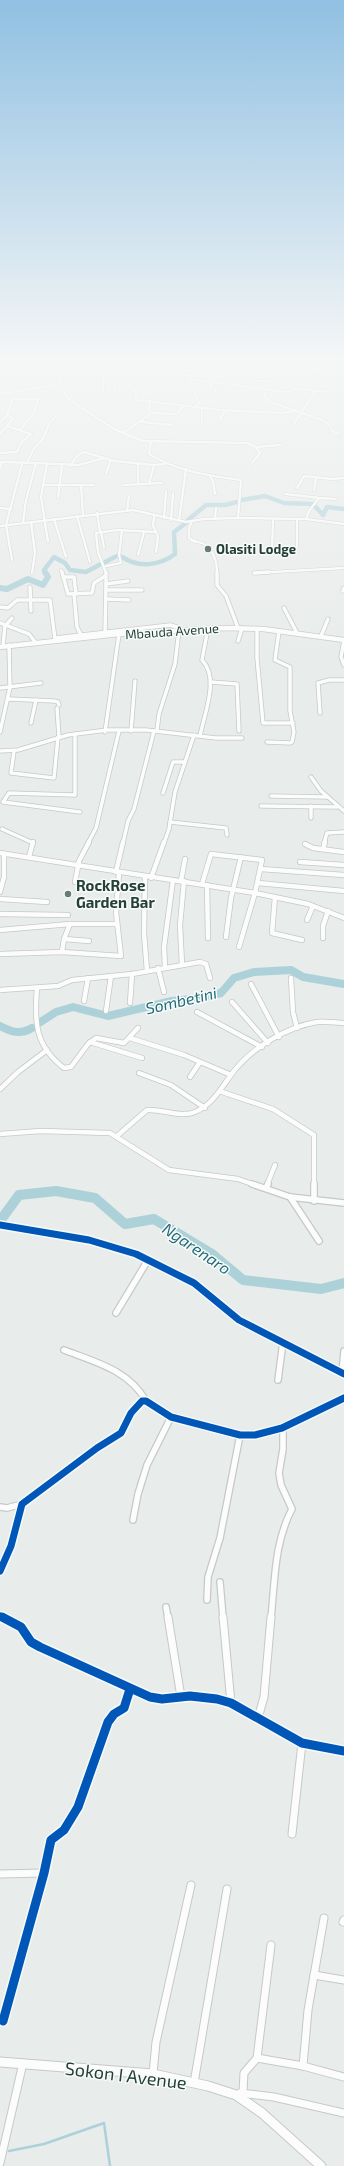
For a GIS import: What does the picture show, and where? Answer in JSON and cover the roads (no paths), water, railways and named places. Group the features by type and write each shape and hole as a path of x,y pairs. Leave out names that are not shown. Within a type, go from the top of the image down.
{"street":[{"path":"70,466 73,461"},
{"path":"0,468 1,462 83,466 96,461"},
{"path":"106,473 111,461"},
{"path":"118,461 154,465 169,464"},
{"path":"163,461 186,469 202,472 210,476 242,480 238,518"},
{"path":"23,523 26,500 36,463"},
{"path":"12,560 6,525 22,464"},
{"path":"47,464 41,497 48,542"},
{"path":"138,464 138,484"},
{"path":"58,497 58,486 62,465"},
{"path":"150,484 154,465"},
{"path":"179,521 186,469"},
{"path":"210,476 213,481 215,494"},
{"path":"297,488 303,476 316,478 344,478"},
{"path":"314,490 316,478"},
{"path":"124,485 162,483"},
{"path":"43,485 94,485"},
{"path":"81,485 83,515"},
{"path":"164,518 166,491"},
{"path":"171,520 173,493"},
{"path":"285,494 336,499"},
{"path":"127,511 130,496"},
{"path":"306,519 311,508 320,498"},
{"path":"0,508 10,509"},
{"path":"216,508 216,518"},
{"path":"0,526 97,513 127,511 142,511 154,516 179,521 216,518 306,519 344,524"},
{"path":"97,513 104,548"},
{"path":"77,516 90,562"},
{"path":"154,516 153,526 158,536 156,552"},
{"path":"54,519 66,557"},
{"path":"272,519 272,549"},
{"path":"297,519 297,547"},
{"path":"192,521 189,528 189,538 192,541 204,544 217,561 217,585 226,596 240,628 238,641"},
{"path":"31,522 32,542 36,554 32,572"},
{"path":"105,634 106,566 98,552 96,534 101,531 122,530 156,532"},
{"path":"106,566 121,563 119,555 122,530"},
{"path":"138,555 144,532"},
{"path":"254,573 344,568"},
{"path":"61,570 66,593 92,593 94,583 105,576"},
{"path":"63,578 74,577 77,627 81,635"},
{"path":"106,584 128,581"},
{"path":"30,587 29,599 31,611"},
{"path":"106,590 142,590"},
{"path":"106,599 129,600"},
{"path":"0,608 8,608 15,600 50,600 55,639 170,625 176,626 179,630 175,664 159,714 134,809 128,821 117,873 117,924 121,944 121,956 99,956 62,952 0,954"},
{"path":"284,608 290,616 292,627 297,633"},
{"path":"2,647 5,625 12,618"},
{"path":"321,636 328,619"},
{"path":"0,623 28,634 36,643"},
{"path":"200,736 211,682 208,666 202,660 208,628"},
{"name":"Mbauda Avenue","path":"2,647 55,639 105,634 208,628 256,629 344,640"},
{"path":"256,629 257,658 264,723 293,723"},
{"path":"267,742 292,742 293,723 290,699 290,667 280,664 275,660 278,631"},
{"path":"105,732 119,634"},
{"path":"344,640 341,657 344,665"},
{"path":"0,732 9,699 10,645"},
{"path":"320,713 318,683 328,680 344,680"},
{"path":"131,731 135,681"},
{"path":"211,682 238,684 240,731"},
{"path":"0,688 42,683"},
{"path":"9,699 58,702 56,714 59,718 59,737 54,778 11,773 14,751"},
{"path":"31,723 36,700"},
{"path":"0,751 14,751 59,737 74,734 119,731 155,730 221,740 242,738"},
{"path":"74,882 78,866 96,828 117,746 119,731"},
{"path":"74,734 75,795 9,793 2,799 3,802 6,803 80,812"},
{"path":"151,878 170,822 175,792 194,735"},
{"path":"163,793 173,762 185,762"},
{"path":"311,777 327,797 337,807 344,811"},
{"path":"271,796 327,797"},
{"path":"261,806 337,807"},
{"path":"311,806 311,818"},
{"path":"170,822 226,828 227,835"},
{"path":"2,829 33,842 29,857"},
{"path":"323,850 327,833 344,832"},
{"path":"305,844 312,848 344,852"},
{"path":"0,892 2,877 2,854 29,857 117,873 183,881 255,893 313,906 344,918"},
{"path":"208,938 209,922 204,885 211,854 261,859 261,869 258,883 249,908 239,947"},
{"path":"226,937 233,889 241,857"},
{"path":"182,965 180,925 185,859"},
{"path":"300,862 344,865"},
{"path":"261,869 344,875"},
{"path":"145,877 144,920 147,971"},
{"path":"165,967 164,947 174,880"},
{"path":"258,883 344,891"},
{"path":"275,897 272,908 274,918 272,933 302,940"},
{"path":"0,899 47,902"},
{"path":"307,920 313,906"},
{"path":"323,938 323,926 328,911"},
{"path":"0,914 68,915"},
{"path":"0,930 70,924 117,924"},
{"path":"62,952 64,940 70,924"},
{"path":"64,940 90,941"},
{"path":"0,990 58,986 70,980 132,974 158,968 204,962 208,966 210,978"},
{"path":"158,968 164,992"},
{"path":"130,1002 132,974"},
{"path":"106,1011 111,976"},
{"path":"84,1001 88,978"},
{"path":"291,978 293,1012 297,1028"},
{"path":"251,984 279,1036"},
{"path":"37,988 34,1015 36,1028 47,1050 61,1066 67,1068 73,1065 90,1042 100,1037 124,1043 138,1028"},
{"path":"232,1002 268,1043"},
{"path":"197,1012 262,1047"},
{"path":"116,1136 148,1110 189,1115 205,1108 217,1099 231,1075 244,1060 279,1036 316,1022 344,1023"},
{"path":"130,1038 200,1062 231,1075"},
{"path":"90,1042 142,1058"},
{"path":"0,1089 18,1072 47,1050"},
{"path":"190,1077 200,1062"},
{"path":"139,1073 171,1085 205,1108"},
{"path":"222,1092 273,1109 297,1126 314,1135 314,1201"},
{"path":"0,1134 41,1131 105,1132 116,1136 169,1170 238,1179 290,1197 314,1201 344,1203"},
{"path":"266,1188 275,1165"},
{"path":"290,1197 319,1241"},
{"path":"1,1225 88,1240 148,1260 194,1283 239,1320 343,1374 344,1351"},
{"path":"116,1313 148,1260"},
{"path":"278,1380 283,1342"},
{"path":"64,1350 121,1374 141,1390 146,1401 171,1416 240,1436 283,1430 344,1398 344,1402"},
{"path":"0,1506 7,1508 22,1504 97,1448 121,1433 137,1406 142,1401 146,1401"},
{"path":"133,1520 138,1494 147,1465 171,1416"},
{"path":"258,1718 264,1697 278,1545 284,1526 292,1510 281,1485 279,1473 283,1430"},
{"path":"207,1600 208,1577 220,1538 240,1436"},
{"path":"0,1571 10,1546 22,1504"},
{"path":"220,1582 231,1703"},
{"path":"166,1607 181,1697"},
{"path":"0,1616 21,1627 31,1642 40,1647 150,1697 162,1699 203,1697 231,1703 302,1743 344,1751"},
{"path":"3,2021 44,1873 51,1840 64,1830 74,1814 86,1786 108,1722 114,1714 124,1708 130,1689"},
{"path":"292,1834 302,1743"},
{"path":"0,1874 44,1873"},
{"path":"153,2074 156,2042 191,1885"},
{"path":"194,2083 227,1889"},
{"path":"303,2066 303,2038 324,1918"},
{"path":"271,1945 266,1975 257,2058 244,2073 239,2094 300,2102 344,2113"},
{"path":"314,1975 344,1980"},
{"path":"257,2058 303,2066 344,2077"},
{"name":"Sokon I Avenue","path":"0,2062 153,2074 239,2094 262,2112 320,2166"},
{"path":"0,2163 23,2063"}],"waterway":[{"path":"242,500 265,496 284,503 313,504 323,515 327,507 344,509"},
{"path":"188,520 206,505 225,505 237,502"},
{"path":"122,557 129,561 142,564 156,563 169,558 175,554 174,532 186,523"},
{"path":"105,562 117,556"},
{"path":"46,573 44,570 54,557 65,563 70,570 86,572 101,564"},
{"path":"0,588 7,589 28,579 43,585 48,577 45,572"},
{"name":"Sombetini","path":"39,1023 56,1012 73,1007 108,1016 172,1001 201,998 221,993 234,978 254,972 291,970 303,977 344,984"},
{"name":"Sombetini","path":"0,1026 16,1032 32,1028"},
{"name":"Ngarenaro","path":"0,1221 19,1195 56,1191 95,1198 125,1224 154,1219 212,1254 243,1280 321,1289 344,1283"},
{"path":"9,2151 44,2144 104,2123 110,2166"}],"place":[{"name":"Olasiti Lodge","path":"208,549"},
{"name":"RockRose Garden Bar","path":"68,894"}]}
